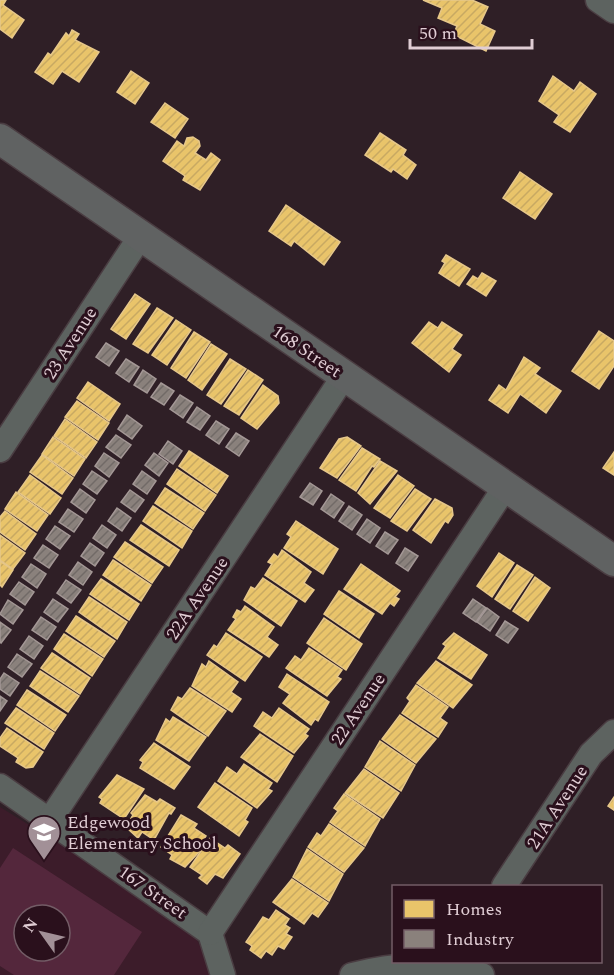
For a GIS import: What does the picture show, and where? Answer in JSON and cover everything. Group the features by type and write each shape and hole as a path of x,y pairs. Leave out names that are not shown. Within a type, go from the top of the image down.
{"main road":[{"name":"168 Street","path":"0,139 614,561"}],"street":[{"path":"598,0 614,11"},
{"name":"23 Avenue","path":"2,442 140,237"},
{"name":"22A Avenue","path":"50,820 344,376"},
{"name":"22 Avenue","path":"210,933 506,486"},
{"name":"21A Avenue","path":"505,885 591,754 614,732"},
{"name":"167 Street","path":"0,786 210,933"},
{"path":"210,933 223,975"},
{"path":"352,975 412,966 452,965 482,975"}],"shaded area":[{"name":"Edgewood Elementary School","path":"0,807 189,924 215,975 0,975"},
{"path":"13,848 142,932 114,975 14,975 0,966 0,868"}],"building: Homes":[{"path":"0,0 6,0 3,5 24,20 12,38 0,29"},
{"path":"423,0 472,0 488,7 480,24 495,31 486,51 458,37 454,33 457,26 438,18 442,8"},
{"path":"72,30 79,34 75,40 99,52 79,82 62,71 53,84 35,72 48,53 51,55 66,33 69,36"},
{"path":"131,71 149,83 135,104 117,92"},
{"path":"553,76 574,91 580,82 596,94 570,132 554,122 559,115 539,101"},
{"path":"165,103 188,119 175,138 151,122"},
{"path":"380,133 406,150 403,155 416,165 407,179 393,169 391,172 365,155"},
{"path":"193,137 199,141 200,146 195,153 206,160 211,153 220,160 200,190 183,180 185,176 163,161 177,141 184,146 187,138"},
{"path":"520,172 552,194 535,219 503,198"},
{"path":"286,205 340,242 324,265 294,241 291,246 269,231"},
{"path":"446,255 470,269 459,286 439,273 445,263 442,261"},
{"path":"482,273 496,281 486,296 467,284 473,276 478,279"},
{"path":"135,294 150,304 126,339 111,329"},
{"path":"157,308 173,318 148,353 133,344"},
{"path":"176,320 191,330 167,365 152,355"},
{"path":"429,322 438,328 442,322 462,335 452,349 461,355 449,372 412,343"},
{"path":"599,331 614,341 614,366 599,389 572,371"},
{"path":"194,332 210,342 186,378 171,368"},
{"path":"211,344 227,354 202,390 188,380"},
{"path":"524,357 540,368 535,374 561,391 546,413 520,394 508,413 489,400 499,385 506,390"},
{"path":"230,359 246,369 221,404 207,395"},
{"path":"248,370 263,380 239,415 224,406"},
{"path":"88,382 120,404 109,421 77,398"},
{"path":"263,385 278,396 279,403 257,429 241,418"},
{"path":"77,401 109,423 98,440 65,417"},
{"path":"65,419 97,442 86,458 54,436"},
{"path":"53,437 85,459 74,476 42,454"},
{"path":"347,437 361,446 337,478 320,468 339,439"},
{"path":"362,448 380,459 374,467 372,466 356,491 339,480"},
{"path":"189,451 228,476 217,493 179,466"},
{"path":"614,452 614,475 603,468"},
{"path":"42,455 73,478 62,494 30,472"},
{"path":"380,461 397,471 370,504 358,493"},
{"path":"177,469 216,495 205,511 167,484"},
{"path":"30,475 61,498 50,514 18,492"},
{"path":"398,475 414,486 390,518 374,508"},
{"path":"165,488 204,513 193,529 155,503"},
{"path":"415,489 431,499 407,531 391,521"},
{"path":"16,492 48,515 37,531 5,509"},
{"path":"435,499 452,508 453,515 448,523 445,521 431,543 413,530"},
{"path":"153,506 192,531 182,548 143,521"},
{"path":"5,511 36,534 25,550 0,532 0,517"},
{"path":"296,521 338,549 323,574 284,548 291,537 287,534"},
{"path":"141,525 179,550 169,566 130,540"},
{"path":"0,535 25,553 13,569 0,560"},
{"path":"125,542 163,567 152,583 114,557"},
{"path":"282,550 311,572 304,583 314,590 305,602 265,575 272,564 268,562 274,554 278,557"},
{"path":"499,553 514,563 492,597 477,586"},
{"path":"113,560 151,585 141,601 103,575"},
{"path":"0,561 13,570 2,587 0,585"},
{"path":"361,564 400,591 395,597 399,599 394,606 390,603 382,614 344,589"},
{"path":"517,565 533,575 510,609 495,599"},
{"path":"535,577 550,588 528,621 513,611"},
{"path":"263,578 297,601 281,626 244,600 251,587 255,589"},
{"path":"101,579 139,604 129,620 90,594"},
{"path":"339,591 374,614 359,638 324,614"},
{"path":"89,597 127,622 117,639 79,612"},
{"path":"245,606 274,627 267,637 278,645 269,657 228,630 236,619 233,617 237,610 241,612"},
{"path":"76,616 115,641 104,657 66,631"},
{"path":"324,618 362,644 346,670 307,643"},
{"path":"226,633 262,657 245,681 207,655 214,645 217,647"},
{"path":"454,633 487,655 471,679 438,658 446,646 443,644"},
{"path":"64,634 103,659 92,676 54,649"},
{"path":"309,648 342,670 337,677 341,679 327,696 286,668 295,656 301,660"},
{"path":"52,653 90,678 80,694 41,668"},
{"path":"209,661 238,682 231,692 241,699 232,712 192,686 202,664 206,667"},
{"path":"436,661 472,685 453,708 417,683"},
{"path":"40,671 79,696 68,712 30,686"},
{"path":"287,674 329,702 318,721 315,719 311,725 283,703 290,694 279,687"},
{"path":"416,685 448,707 440,718 447,723 438,737 402,713 410,701 407,698"},
{"path":"190,688 226,711 208,736 171,710 178,697 182,699"},
{"path":"27,690 66,715 55,731 17,705"},
{"path":"16,708 54,733 44,749 5,723"},
{"path":"279,708 309,729 305,734 308,736 294,753 254,726 263,712 272,718"},
{"path":"400,715 436,739 416,763 382,739"},
{"path":"173,717 206,737 189,761 156,740 166,719 170,722"},
{"path":"7,728 43,752 33,767 26,768 16,762 18,758 0,746 0,738"},
{"path":"260,734 293,756 277,782 241,757"},
{"path":"380,741 415,765 401,791 365,767"},
{"path":"154,743 190,767 174,789 140,768 143,762 140,760"},
{"path":"244,764 272,783 268,789 272,791 257,808 218,781 227,767 237,774"},
{"path":"364,769 399,793 383,818 345,793"},
{"path":"117,775 144,789 124,819 100,803 102,799 99,797"},
{"path":"215,783 252,808 245,820 248,822 239,836 198,807"},
{"path":"344,794 380,819 365,846 330,822 338,811 334,808"},
{"path":"145,795 157,802 160,799 175,808 171,814 169,813 154,840 142,832 138,838 126,827 133,815 131,813"},
{"path":"614,797 614,810 608,806"},
{"path":"181,815 197,824 194,828 206,836 198,848 201,850 185,867 170,859 172,855 161,847"},
{"path":"329,824 364,848 344,872 308,847 317,833 321,836"},
{"path":"210,838 225,848 228,845 240,854 223,878 215,874 207,884 199,878 202,875 190,867"},
{"path":"307,849 343,874 329,901 293,877"},
{"path":"292,879 328,903 318,917 312,913 304,924 273,902"},
{"path":"276,910 289,919 285,925 290,928 286,934 292,937 284,949 278,946 272,955 266,951 261,958 250,950 252,946 246,942 263,917 269,920"}],"building: Industry":[{"path":"106,343 119,351 109,366 96,357"},
{"path":"126,359 139,367 129,382 116,373"},
{"path":"143,370 156,379 147,393 134,385"},
{"path":"161,383 174,391 164,405 151,397"},
{"path":"180,395 193,403 183,418 170,409"},
{"path":"197,407 210,416 200,430 187,422"},
{"path":"127,415 142,426 132,439 118,429"},
{"path":"216,421 229,429 219,444 206,435"},
{"path":"236,433 249,441 239,456 226,447"},
{"path":"116,435 131,445 121,458 106,447"},
{"path":"168,441 182,451 173,464 159,454"},
{"path":"104,453 119,463 109,477 95,466"},
{"path":"154,453 168,463 159,476 145,465"},
{"path":"92,471 107,481 97,494 83,484"},
{"path":"142,471 156,481 147,494 133,484"},
{"path":"310,483 322,491 313,505 300,497"},
{"path":"80,489 95,500 86,513 71,502"},
{"path":"130,490 144,500 135,512 121,502"},
{"path":"331,494 344,503 334,518 321,509"},
{"path":"349,506 362,515 352,530 339,521"},
{"path":"117,508 131,518 122,531 108,521"},
{"path":"68,509 83,519 74,532 59,522"},
{"path":"367,519 380,528 370,543 357,534"},
{"path":"102,525 116,535 107,548 93,538"},
{"path":"55,526 70,536 60,549 46,539"},
{"path":"385,532 398,540 388,554 376,546"},
{"path":"90,543 104,553 95,566 81,556"},
{"path":"43,545 58,555 49,568 34,558"},
{"path":"405,548 418,556 408,571 396,563"},
{"path":"78,562 92,572 83,585 69,575"},
{"path":"31,564 46,574 37,588 22,577"},
{"path":"66,580 81,590 71,603 57,593"},
{"path":"19,582 34,592 25,605 10,594"},
{"path":"53,599 68,609 58,622 44,612"},
{"path":"473,599 486,608 476,622 463,613"},
{"path":"8,600 23,610 13,624 0,614"},
{"path":"487,608 499,617 490,631 477,622"},
{"path":"41,617 56,627 47,640 32,630"},
{"path":"505,621 518,629 508,643 496,635"},
{"path":"0,622 11,630 1,643 0,642"},
{"path":"29,636 43,646 34,659 20,649"},
{"path":"17,654 32,664 22,677 8,667"},
{"path":"4,673 19,683 10,696 0,689 0,679"},
{"path":"0,696 7,701 0,711"}],"place":[{"name":"Edgewood Elementary School","path":"44,861"}]}
